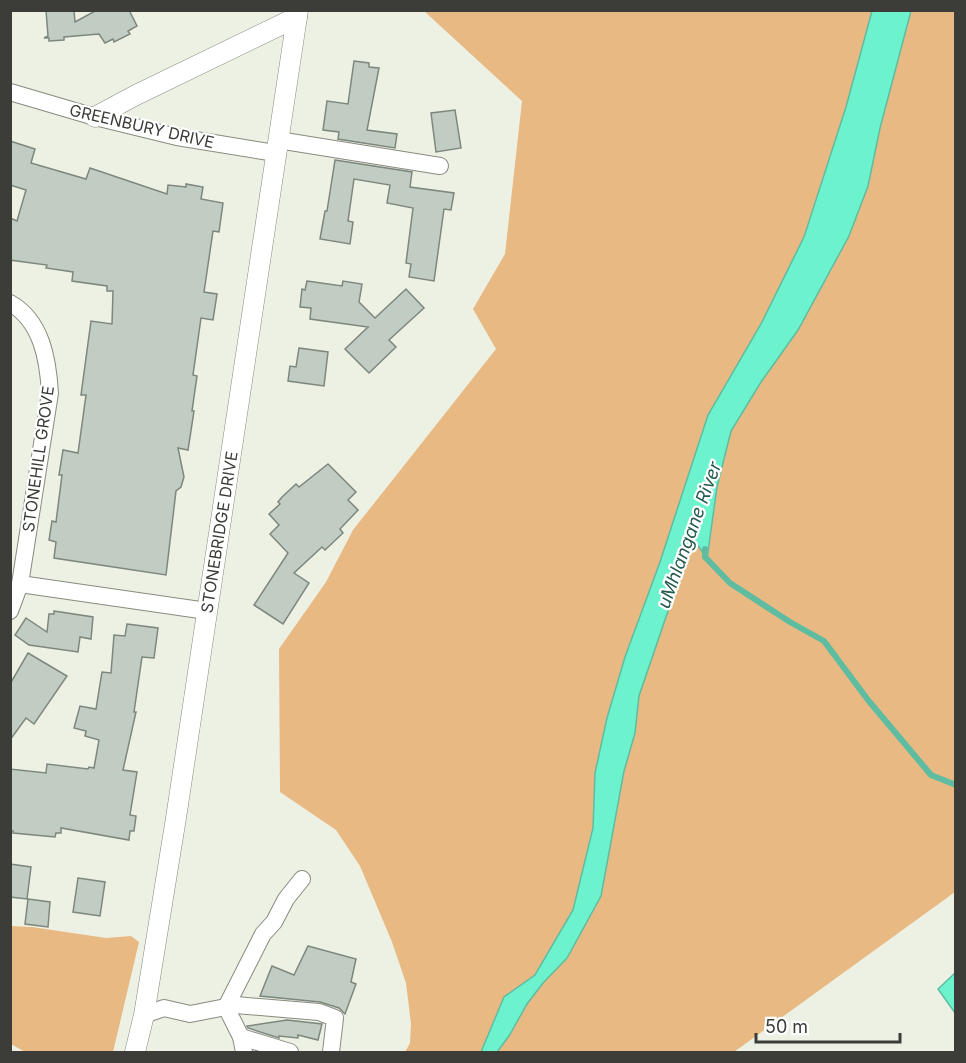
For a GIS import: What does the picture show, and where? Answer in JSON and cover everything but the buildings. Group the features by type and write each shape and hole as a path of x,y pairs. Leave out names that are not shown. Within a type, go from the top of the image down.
{"street":[{"path":"95,117 136,94 298,14"},
{"name":"STONEBRIDGE DRIVE","path":"135,1053 144,1015 176,818 298,14"},
{"name":"GREENBURY DRIVE","path":"10,92 95,117 177,137 440,166"},
{"name":"STONEHILL GROVE","path":"10,303 16,306 33,325 43,343 49,369 50,393 10,611"},
{"path":"18,575 207,611"},
{"path":"290,1053 242,1045 226,1007 263,934 273,922 286,898 303,879"},
{"path":"144,1015 164,1008 190,1014 236,1005 319,1012 335,1018 331,1053"}],"shaded area":[{"path":"424,11 955,11 955,892 734,1052 405,1052 410,1043 411,1024 406,983 392,942 360,866 336,830 280,792 279,649 326,582 353,530 496,349 473,309 505,254 522,101"},
{"path":"11,926 106,938 131,936 139,942 113,1052 25,1052 11,1044"}],"water":[{"name":"uMhlangane River","path":"872,11 911,11 880,128 868,186 849,236 798,330 761,382 731,431 717,487 707,559 693,538 639,696 635,733 624,771 601,896 567,958 527,1004 497,1052 481,1052 504,997 535,975 573,910 593,828 595,773 607,718 625,657 660,562 708,415 761,324 804,237 846,107"},
{"path":"955,973 955,1013 938,989"}],"waterway":[{"name":"uMhlangane River","path":"705,549 705,557 730,583 824,641 868,700 931,775 956,785"}]}
